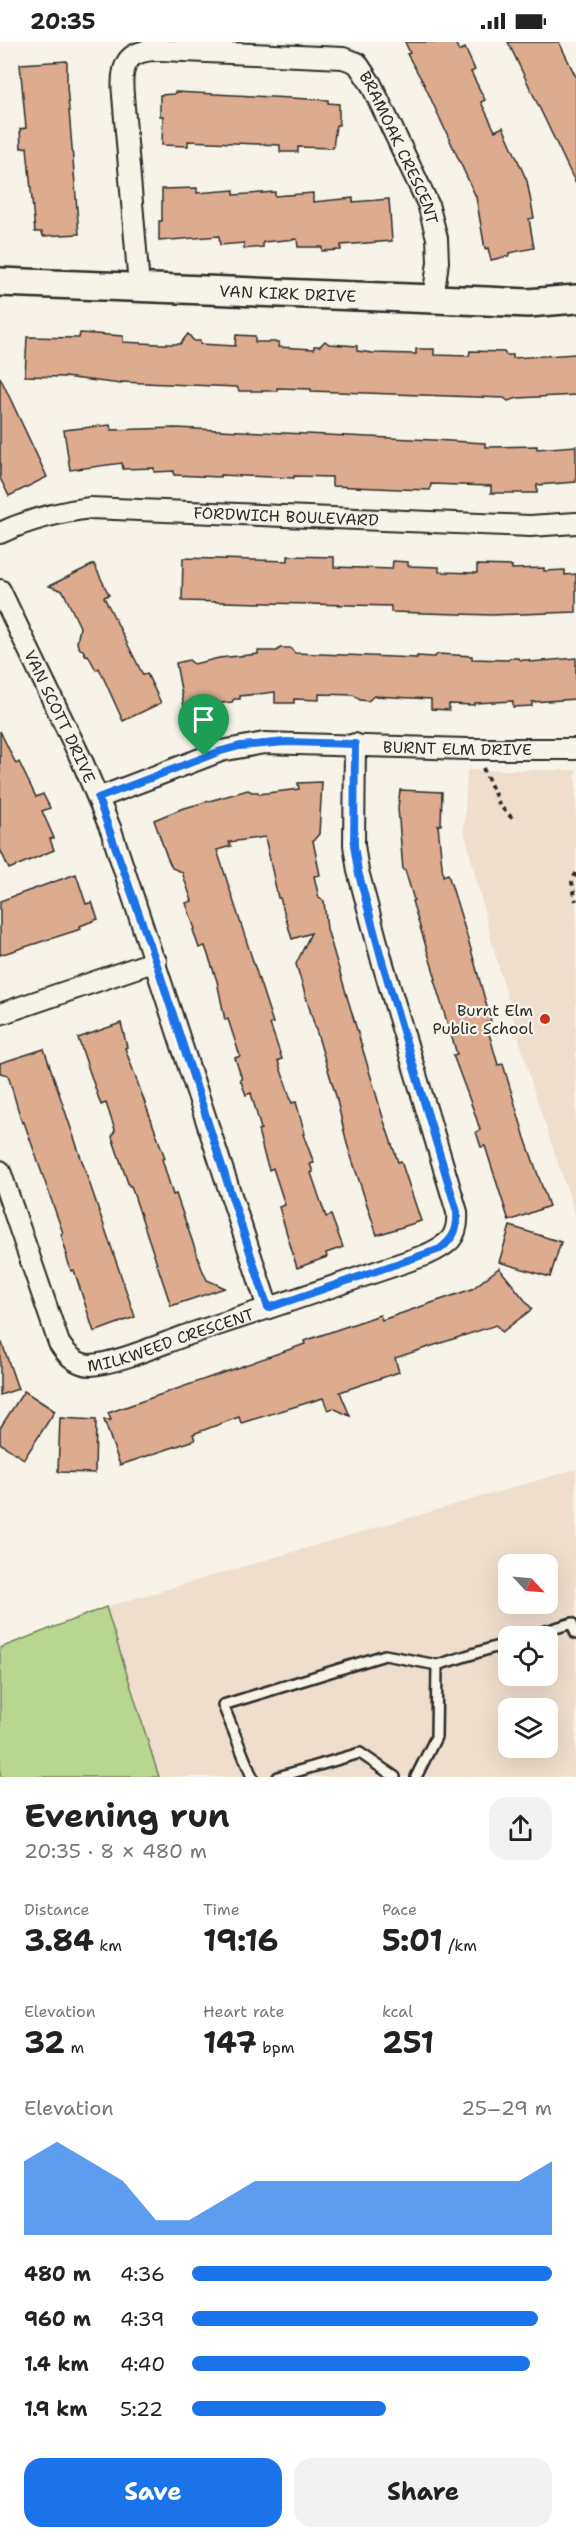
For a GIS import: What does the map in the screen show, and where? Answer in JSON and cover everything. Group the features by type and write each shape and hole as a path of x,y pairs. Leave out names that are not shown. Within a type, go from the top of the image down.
{"street":[{"name":"BRAMOAK CRESCENT","path":"138,286 123,70 134,54 146,49 343,58 357,63 371,84 417,177 434,221 438,262 433,299"},
{"name":"VAN KIRK DRIVE","path":"0,282 528,303 576,300"},
{"name":"FORDWICH BOULEVARD","path":"0,534 14,527 59,513 90,508 530,526 576,523"},
{"name":"VAN SCOTT DRIVE","path":"0,590 98,798 156,962 268,1308"},
{"name":"BURNT ELM DRIVE","path":"98,798 204,756 240,746 286,742 467,749 576,749"},
{"name":"MILKWEED CRESCENT","path":"0,1171 59,1342 65,1352 80,1363 90,1365 112,1360 440,1249 450,1241 458,1225 457,1212 382,961 358,871 354,845 355,744"},
{"path":"0,1014 156,962"}],"lane":[{"path":"558,1628 573,1623 576,1634"},
{"path":"252,1777 223,1706 385,1654 437,1665 498,1646"},
{"path":"416,1777 436,1737 437,1665"},
{"path":"278,1777 360,1753 395,1777"}],"path":[{"path":"483,768 500,807 514,820"},
{"path":"576,873 572,882 576,901"}],"shaded area":[{"name":"Burnt Elm Public School","path":"467,770 576,770 576,1216 535,1095 492,943 464,830"},
{"path":"576,1469 576,1777 159,1777 106,1607"}],"green space":[{"path":"106,1607 159,1777 0,1777 0,1648"}],"building":[{"path":"405,42 455,42 459,51 465,48 475,70 471,72 485,100 481,102 495,131 503,127 527,181 534,218 529,219 534,248 509,253 509,256 491,260 488,248 485,249 476,197 424,84 407,54 410,53"},
{"path":"508,42 559,42 576,77 576,184"},
{"path":"67,61 79,234 43,236 42,232 35,232 27,147 21,148 20,129 26,128 20,64"},
{"path":"175,92 328,100 328,103 339,104 339,125 336,125 333,148 298,147 298,152 280,152 280,145 188,141 188,146 162,145 163,116 160,116 160,95"},
{"path":"197,188 197,193 234,190 234,195 275,192 275,196 313,193 313,202 353,198 353,202 389,199 392,241 341,245 341,250 322,251 322,247 298,247 297,239 263,242 263,247 244,249 244,243 220,245 219,236 159,241 159,221 162,221 162,189"},
{"path":"80,333 123,336 123,342 159,344 180,344 188,334 194,341 200,341 200,344 235,346 236,335 255,336 255,342 279,342 278,347 314,349 314,346 320,346 325,341 329,344 357,346 357,351 373,353 416,354 416,349 434,349 434,355 469,356 470,351 504,352 506,355 513,355 513,358 576,354 576,395 518,398 508,401 504,398 311,391 311,389 277,388 277,391 239,391 237,387 121,382 121,384 64,377 25,376 27,337 79,338"},
{"path":"0,377 47,477 9,496 0,478"},
{"path":"110,425 111,430 175,428 485,443 485,447 537,446 537,449 576,446 576,482 537,485 537,493 491,493 491,486 431,484 430,490 399,489 332,486 332,477 174,475 174,471 154,472 154,468 123,469 122,463 70,470 64,430"},
{"path":"288,556 334,557 334,567 392,569 393,561 408,562 408,566 439,567 439,572 477,573 477,565 512,566 512,569 544,568 544,571 565,570 565,575 576,574 576,612 492,615 391,612 391,606 182,601 183,558 288,561"},
{"path":"94,564 109,595 104,597 143,675 147,674 161,703 123,721 99,668 96,670 88,655 86,656 77,643 80,627 63,591 49,586"},
{"path":"280,648 290,648 295,653 417,658 417,656 434,657 438,654 472,656 472,659 518,658 530,662 576,658 576,699 532,702 532,706 513,707 513,701 474,703 474,705 449,704 449,710 431,709 431,699 374,696 368,701 360,700 353,695 319,694 319,700 294,699 294,703 275,703 275,692 240,696 240,699 234,699 232,702 202,705 204,714 186,717 176,663 189,660 194,664 219,658 258,654 258,651 277,651"},
{"path":"0,731 16,764 19,762 36,797 43,794 50,808 42,811 54,838 50,839 54,850 9,869 0,849"},
{"path":"322,782 319,834 313,841 320,875 314,876 319,898 324,901 327,929 384,1121 398,1162 401,1161 421,1221 377,1235 347,1144 336,1096 296,964 311,933 292,939 280,898 278,898 265,837 229,842 231,846 217,850 273,1023 270,1024 282,1059 278,1061 292,1103 296,1102 305,1134 303,1134 314,1163 310,1164 313,1172 311,1173 326,1217 331,1215 343,1247 326,1253 327,1257 297,1268 279,1207 285,1205 273,1168 269,1170 264,1154 258,1130 261,1129 251,1093 246,1095 240,1079 242,1079 235,1058 240,1056 228,1019 225,1020 217,981 205,946 199,948 193,930 195,929 186,903 192,901 182,872 172,868 154,820 181,809 248,790 259,794 299,789 298,783"},
{"path":"400,790 442,792 441,825 438,825 443,876 448,874 468,939 491,1021 486,1023 498,1065 503,1064 525,1138 549,1206 509,1221 485,1146 481,1147 476,1132 480,1130 453,1055 457,1054 434,980 436,979 412,901 414,900 405,870 403,870 398,808"},
{"path":"76,874 86,904 92,902 98,919 80,926 81,929 0,955 0,901"},
{"path":"121,1023 127,1047 125,1048 165,1158 162,1159 173,1195 176,1194 202,1269 207,1280 225,1288 171,1306 112,1137 115,1130 106,1103 101,1105 78,1038"},
{"path":"44,1049 135,1317 94,1332 74,1270 71,1271 61,1234 63,1233 24,1122 22,1123 8,1075 0,1073 0,1063"},
{"path":"510,1226 561,1242 550,1277 499,1262"},
{"path":"499,1268 532,1309 502,1332 496,1325 395,1358 399,1372 340,1392 350,1416 333,1408 328,1410 323,1398 241,1423 239,1417 193,1434 195,1440 120,1465 104,1420 111,1420 108,1413 305,1344 304,1341 380,1315 382,1320 472,1289"},
{"path":"2,1343 18,1389 0,1395 0,1344"},
{"path":"24,1391 55,1411 24,1459 0,1443 0,1428"},
{"path":"60,1418 96,1420 95,1473 58,1472"}],"place":[{"name":"Burnt Elm Public School","path":"545,1019"}],"route":[{"path":"264,743 355,744 354,845 358,871 382,961 457,1212 458,1225 450,1241 440,1249 268,1308 156,962 98,798 204,756 240,746 264,743"}]}
